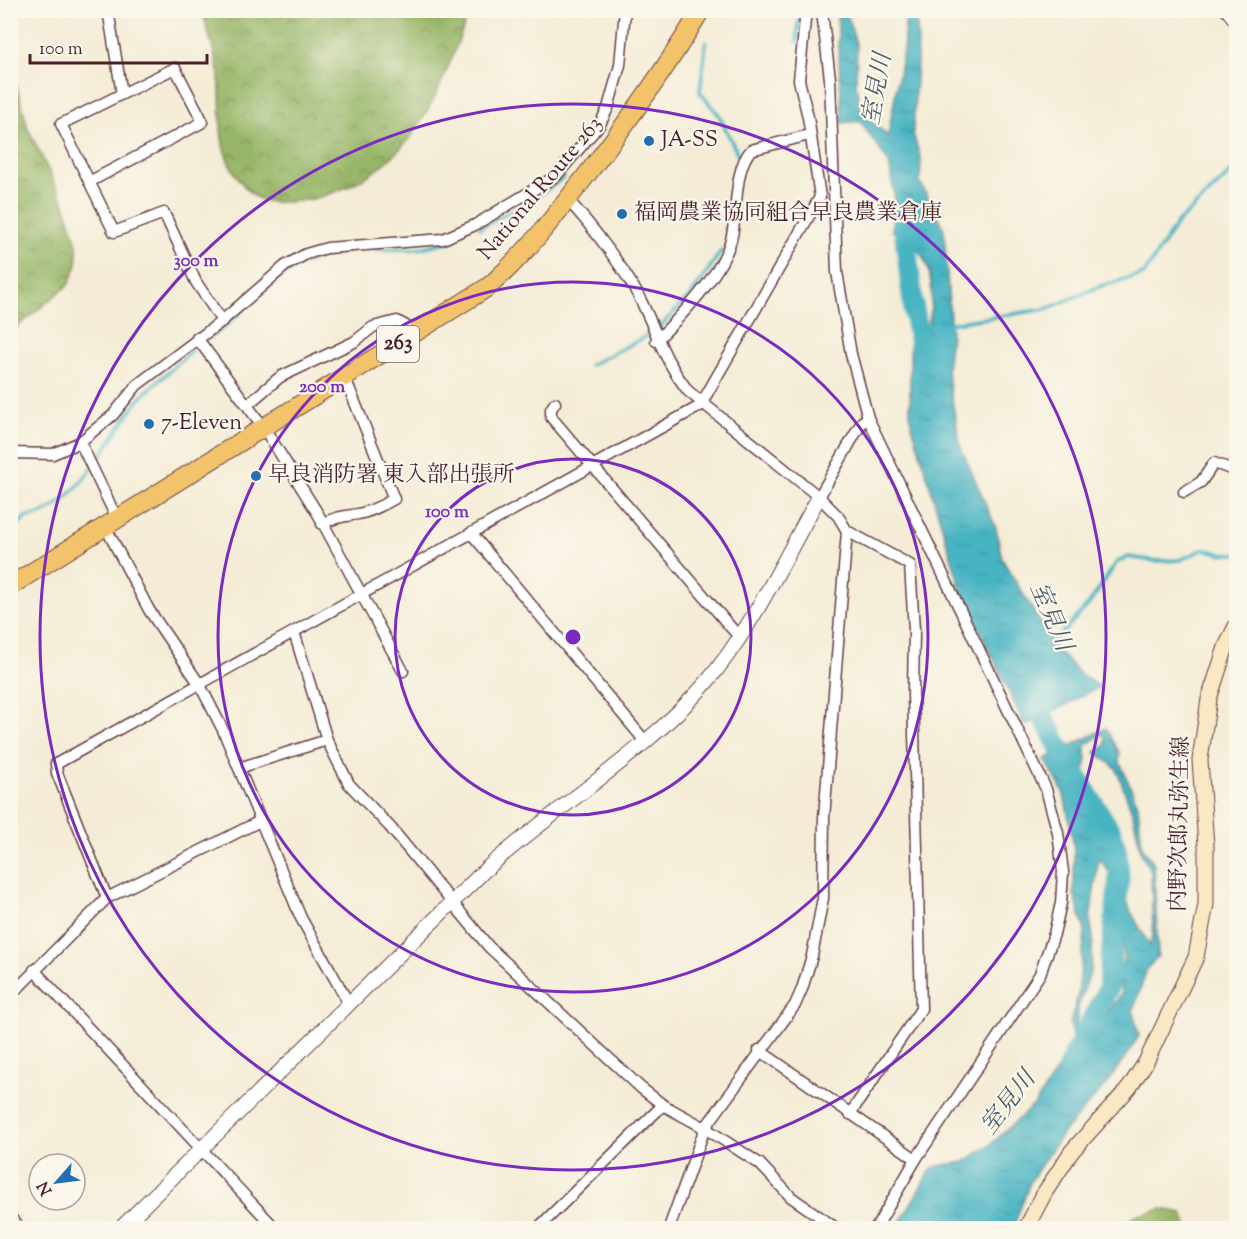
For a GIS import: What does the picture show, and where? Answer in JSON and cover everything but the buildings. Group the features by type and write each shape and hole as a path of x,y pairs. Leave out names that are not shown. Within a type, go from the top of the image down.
{"highway":[{"name":"National Route 263","path":"10,586 488,287 503,274 633,115 701,10"}],"main road":[{"name":"内野次郎丸弥生線","path":"1026,1228 1045,1192 1072,1151 1129,1088 1146,1062 1196,957 1206,904 1206,846 1200,760 1209,699 1236,626"}],"street":[{"path":"108,10 122,94"},
{"path":"10,453 53,454 80,442 113,415 137,385 222,321 285,266 306,254 348,246 409,243 443,238 475,225 556,176 600,124 608,108 620,65 625,10"},
{"path":"107,898 57,773 56,764 700,406 820,197 819,177 813,166 808,117 799,80 808,10 822,12 830,80 837,272 851,354 868,418 1046,789 1058,833 1063,872 1061,903 1054,934 1040,974 916,1159 876,1228"},
{"path":"1228,10 1236,20"},
{"path":"89,182 203,122 175,68 61,124 89,182 114,231 164,213 196,282 222,321"},
{"path":"656,340 723,260 731,238 745,155 751,150 809,135"},
{"path":"556,176 630,282 643,305 656,340 674,373 688,391 819,497 838,516 847,531 910,566 914,630 913,704 921,1009 850,1114"},
{"path":"247,405 280,376 354,342 373,327 397,321 406,326 411,336"},
{"path":"197,338 208,356 264,428 322,524 403,671"},
{"path":"322,524 346,514 357,515 373,510 394,499 345,378"},
{"path":"555,403 551,410 551,417 739,637"},
{"path":"121,1228 203,1151 451,902 526,832 645,741 706,682 739,637 862,422 868,418"},
{"path":"80,442 93,470 111,523 149,610 200,685 238,768 301,918 349,1004"},
{"path":"1184,492 1201,482 1214,463 1236,471"},
{"path":"669,1228 705,1128 759,1050 795,1005 802,989 820,919 823,898 824,818 847,531"},
{"path":"471,533 645,741"},
{"path":"294,632 327,740 349,784 390,827 489,947 640,1088 663,1105 705,1128 760,1164 790,1197 836,1228"},
{"path":"238,768 327,740"},
{"path":"10,996 107,898 260,821"},
{"path":"34,970 275,1228"},
{"path":"759,1050 916,1159"},
{"path":"538,1228 663,1105"},
{"path":"10,1218 20,1228"}],"green space":[{"path":"202,10 470,11 427,111 413,133 396,153 376,170 338,191 306,200 276,202 253,195 240,181 227,159 222,136 218,69"},
{"path":"10,62 28,128 65,205 77,244 77,265 68,285 11,332"},
{"path":"1162,1209 1183,1213 1188,1228 1117,1228 1135,1216"}],"water":[{"path":"837,11 846,11 857,47 856,86 862,113 888,136 903,50 906,11 916,11 918,42 913,133 921,160 920,182 944,229 951,334 947,371 960,445 996,528 1002,559 1055,647 1082,676 1100,687 1025,726 961,590 910,419 910,331 926,340 931,307 930,276 919,251 908,240 892,231 895,199 889,163 860,121 842,123"},
{"path":"1106,728 1120,754 1119,760 1138,805 1142,847 1154,863 1158,956 1147,969 1133,1011 1139,1036 1109,1081 1062,1134 1031,1180 1013,1228 897,1228 929,1172 937,1166 964,1162 990,1145 1035,1104 1065,1058 1073,1036 1070,1024 1078,995 1085,931 1074,894 1074,846 1064,794 1045,759","holes":["1102,734 1106,738 1105,746 1095,752 1116,768 1133,814 1141,853 1151,871 1153,935 1150,946 1130,910 1108,839 1080,788 1087,759 1085,746","1099,857 1114,879 1118,937 1123,946 1124,961 1116,975 1122,993 1086,1043 1076,1038 1078,1007 1091,969 1093,937 1090,919"]}],"waterway":[{"path":"797,41 799,19"},
{"path":"706,42 700,92 719,115 740,159 739,163"},
{"path":"946,324 1046,309 1101,286 1144,274 1177,223 1236,168"},
{"path":"480,228 538,196 564,177"},
{"path":"727,234 732,197"},
{"name":"室見川","path":"901,209 913,305 925,362"},
{"path":"376,249 417,249 454,240"},
{"path":"659,328 694,291 722,250"},
{"path":"204,340 218,332 261,293 290,271 325,256 345,252"},
{"path":"914,325 933,326"},
{"path":"590,365 647,336"},
{"path":"10,533 26,517 44,513 60,503 76,488 138,401 191,350"},
{"path":"1049,647 1089,604 1117,562 1128,557 1156,561 1180,560 1204,549 1223,554 1236,554"},
{"name":"室見川","path":"1043,688 1039,709 1064,756 1111,832 1117,853 1119,877 1108,989 1069,1065"}],"place":[{"name":"JA-SS","path":"649,141"},
{"name":"福岡農業協同組合早良農業倉庫","path":"622,214"},
{"name":"7-Eleven","path":"149,424"},
{"name":"早良消防署 東入部出張所","path":"256,476"}]}
